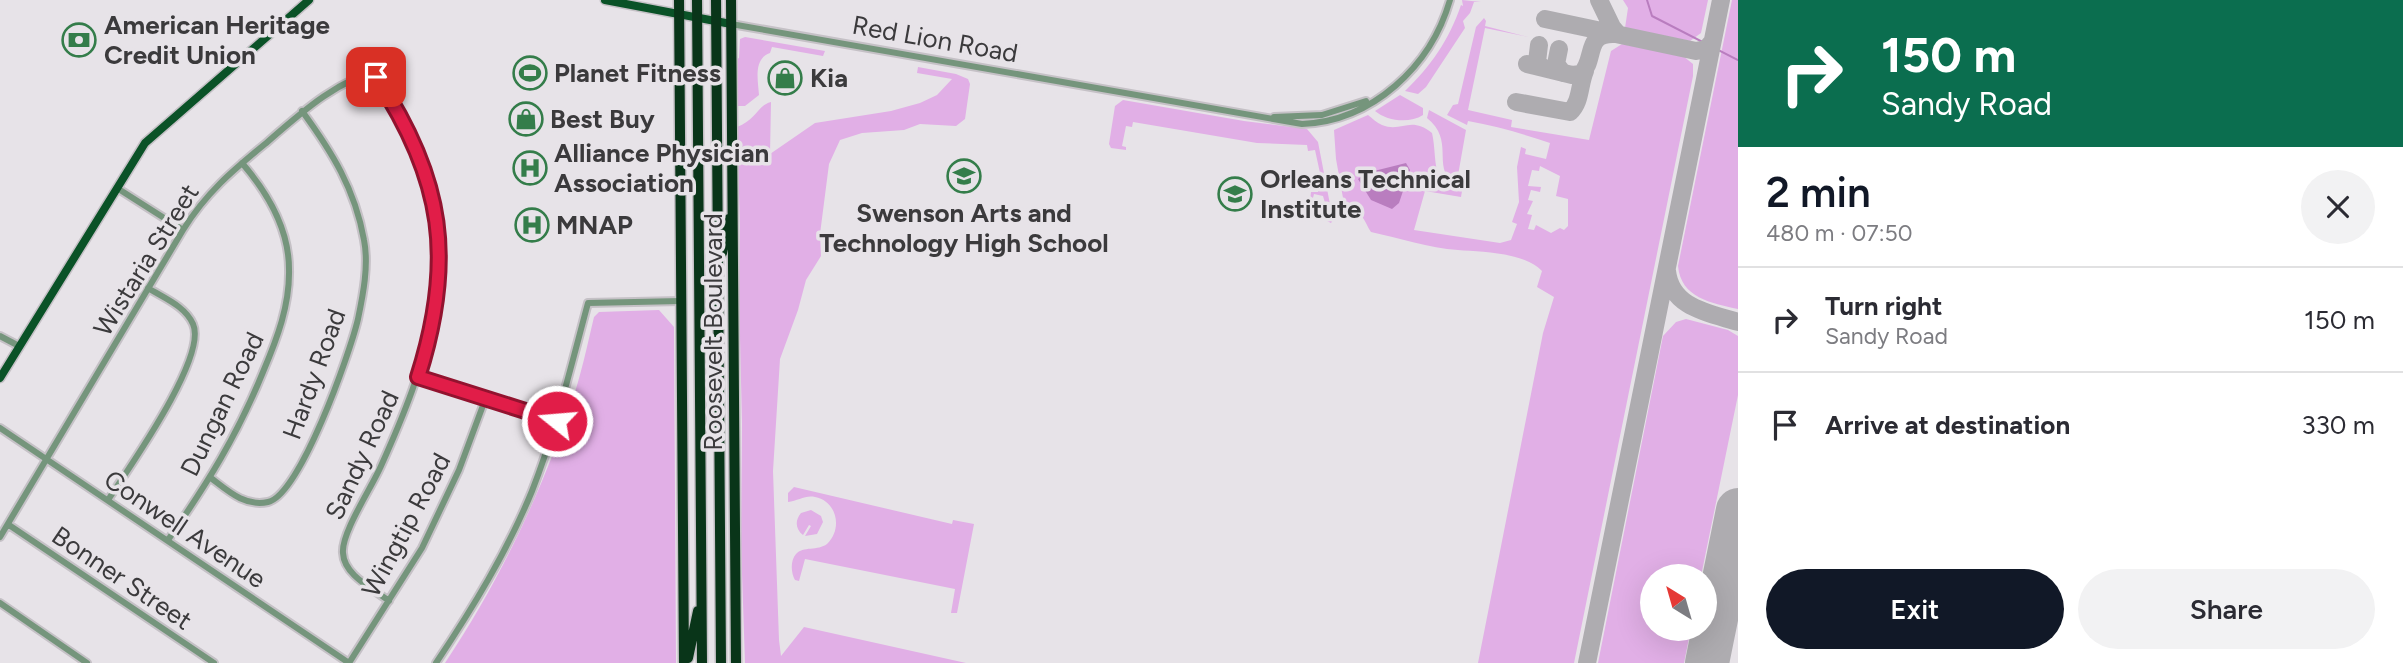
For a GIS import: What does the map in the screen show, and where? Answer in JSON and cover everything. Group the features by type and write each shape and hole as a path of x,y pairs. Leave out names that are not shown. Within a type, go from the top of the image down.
{"highway":[{"name":"Roosevelt Boulevard","path":"679,0 685,663"},
{"name":"Roosevelt Boulevard","path":"697,0 702,663"},
{"name":"Roosevelt Boulevard","path":"716,0 721,663"},
{"name":"Roosevelt Boulevard","path":"731,0 736,663"},
{"path":"718,270 733,202"},
{"path":"719,467 735,530"},
{"path":"685,663 702,593"}],"main road":[{"path":"0,378 138,152 154,134 309,0"},
{"name":"Red Lion Road","path":"605,0 731,24"}],"street":[{"path":"1381,95 1408,75 1429,49 1438,35 1450,0"},
{"name":"Red Lion Road","path":"731,24 1293,124 1320,122 1352,113 1381,95"},
{"name":"Wistaria Street","path":"0,537 206,195 302,111 332,89 388,66"},
{"name":"Sandy Road","path":"372,71 399,113 419,154 431,188 440,267 437,302 418,377 389,450 343,542 342,555 346,567 388,601"},
{"name":"Red Lion Road","path":"1258,116 1310,116 1336,112 1381,95"},
{"name":"Hardy Road","path":"211,478 248,503 270,502 283,494 296,474 328,406 357,322 364,281 365,241 351,194 336,160 302,111"},
{"name":"Dungan Road","path":"169,540 211,478 253,397 279,334 286,303 290,267 281,228 268,197 242,163"},
{"path":"117,188 183,230"},
{"path":"108,500 158,423 184,373 197,337 187,314 148,288"},
{"path":"436,663 472,609 531,493 557,421 588,303 681,301"},
{"path":"0,336 19,346"},
{"path":"418,377 557,421"},
{"name":"Wingtip Road","path":"349,663 422,548 459,470 485,400"},
{"name":"Conwell Avenue","path":"0,428 349,663"},
{"name":"Bonner Street","path":"9,525 215,663"},
{"path":"0,603 87,663"}],"shaded area":[{"path":"1462,0 1481,2 1474,2 1463,21 1465,28 1426,87 1418,94 1405,91 1438,52 1461,5 1463,6"},
{"path":"1623,0 1708,0 1701,33 1690,41 1625,28 1628,8"},
{"path":"1732,0 1738,0 1738,309 1708,301 1691,292 1680,277 1678,266"},
{"path":"1484,18 1485,26 1528,37 1485,28 1468,110 1512,120 1511,127 1589,140 1611,51 1622,44 1683,56 1693,64 1693,76 1574,663 1478,663 1543,333 1554,297 1537,287 1542,271 1525,260 1514,257 1436,247 1371,232 1360,214 1345,209 1336,159 1334,130 1368,115 1389,127 1418,125 1432,133 1435,161 1444,183 1462,191 1461,197 1425,191 1414,230 1500,243 1511,240 1517,224 1512,222 1519,202 1517,167 1521,147 1526,149 1525,154 1546,159 1550,143 1489,125 1468,121 1467,125 1447,115 1453,105 1458,104 1476,27","holes":["1540,166 1560,176 1556,196 1568,199 1568,226 1564,230 1560,228 1551,233 1536,225 1534,230 1528,229 1532,215 1527,214 1533,201 1528,200 1531,190 1540,192 1541,187 1528,186 1532,170 1539,171"]},
{"path":"745,37 825,51 823,56 772,47 759,65 759,95 745,106 737,106 737,59 740,39"},
{"path":"918,67 968,79 970,84 965,119 956,126 920,124 904,130 862,133 840,140 829,164 820,234 821,256 806,280 780,359 773,471 779,640 781,656 804,627 966,663 745,663 741,544 742,424 737,127 771,102 770,154 815,123 891,111 920,103 937,95 952,79 917,73"},
{"path":"1400,95 1423,108 1423,115 1411,120 1398,120 1375,111"},
{"path":"1123,100 1307,129 1318,142 1333,220 1331,223 1327,221 1329,208 1322,207 1319,211 1314,204 1325,203 1323,196 1314,194 1312,202 1310,201 1311,192 1318,192 1318,185 1323,187 1322,182 1315,182 1314,175 1320,173 1315,150 1308,151 1307,145 1257,143 1133,122 1132,127 1126,126 1122,146 1126,147 1126,150 1111,148 1109,144 1115,106"},
{"path":"1429,110 1466,130 1457,181 1453,182 1444,169 1440,135 1427,118"},
{"path":"1406,163 1410,170 1399,203 1392,209 1371,200 1358,179 1366,173"},
{"path":"659,310 674,327 676,663 445,663 483,601 532,505 575,393 594,317 599,312"},
{"path":"1686,319 1728,330 1738,336 1738,395 1703,564 1640,564 1640,641 1688,641 1684,663 1598,663 1663,336 1676,322"},
{"path":"794,487 952,524 953,520 974,524 957,613 951,613 955,589 805,559 799,581 795,580 792,567 796,554 827,544 836,524 833,510 822,500 808,497 788,502 788,493"},
{"path":"811,510 821,516 823,522 817,534 805,536 811,526 809,525 803,535 798,530 797,521 801,513"}],"waterway":[{"path":"1647,0 1652,16 1738,60"}],"taxiway":[{"path":"1599,0 1618,34"},
{"path":"1587,663 1721,0"},
{"path":"1545,19 1696,51 1706,49 1712,42"},
{"path":"1527,64 1572,75 1581,74 1598,38 1614,34"},
{"path":"1539,45 1537,62 1543,68"},
{"path":"1559,49 1556,64 1563,73"},
{"path":"1516,102 1570,112 1578,98 1585,71"},
{"path":"1667,271 1670,283 1684,301 1704,312 1738,322"}],"runway":[{"path":"1707,663 1738,510"}],"place":[{"name":"American Heritage Credit Union","path":"79,40"},
{"name":"Planet Fitness","path":"530,73"},
{"name":"Kia","path":"785,78"},
{"name":"Best Buy","path":"526,119"},
{"name":"Alliance Physician Association","path":"530,168"},
{"name":"Swenson Arts and Technology High School","path":"964,176"},
{"name":"Orleans Technical Institute","path":"1235,194"},
{"name":"MNAP","path":"532,225"}],"route":[{"path":"376,77 399,113 419,154 431,188 439,236 437,302 418,377 557,421"}]}
